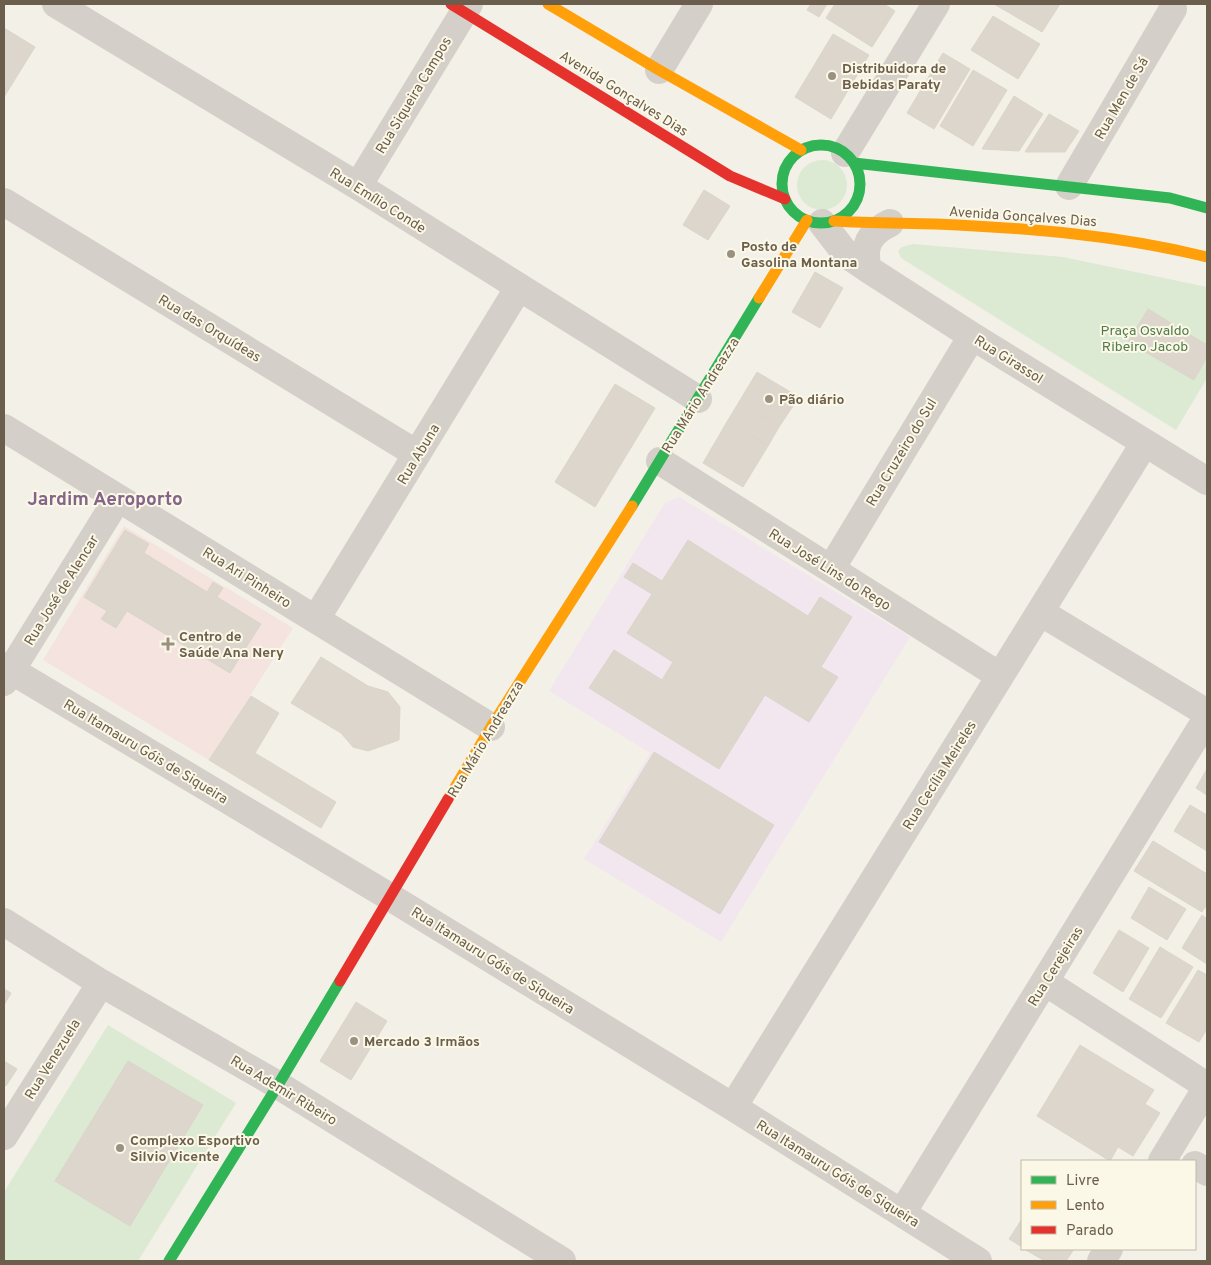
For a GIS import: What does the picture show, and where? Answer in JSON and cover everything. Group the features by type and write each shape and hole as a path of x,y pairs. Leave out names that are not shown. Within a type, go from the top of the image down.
{"street":[{"name":"Rua Emílio Conde","path":"56,4 358,186 698,399"},
{"path":"548,4 659,70 801,150"},
{"path":"659,70 699,4"},
{"path":"850,158 936,4"},
{"name":"Rua Siqueira Campos","path":"358,186 461,6"},
{"name":"Avenida Gonçalves Dias","path":"461,6 730,176 785,199"},
{"name":"Rua Men de Sá","path":"1070,186 1173,9"},
{"path":"811,146 833,146 850,158 859,174 861,185 859,197 844,216 821,222 800,217 791,209 782,189 782,177 792,158 801,150 811,146"},
{"path":"850,158 1170,198 1207,208"},
{"name":"Rua das Orquídeas","path":"4,202 417,454"},
{"name":"Avenida Gonçalves Dias","path":"821,222 953,225 1111,237 1207,257"},
{"name":"Rua Girassol","path":"821,222 846,254 868,269 1144,444 1207,481"},
{"name":"Rua Mário Andreazza","path":"169,1261 278,1086 491,727 698,399 821,222"},
{"path":"868,269 865,259 866,248 876,232 890,223"},
{"name":"Rua Abuna","path":"316,619 518,287"},
{"name":"Rua Cruzeiro do Sul","path":"831,569 972,336"},
{"name":"Rua Ari Pinheiro","path":"4,428 491,727"},
{"name":"Rua Cecília Meireles","path":"733,1107 1144,444"},
{"name":"Rua José Lins do Rego","path":"660,461 1000,676"},
{"name":"Rua José de Alencar","path":"6,673 118,498"},
{"path":"1040,612 1207,713"},
{"name":"Rua Itamauru Góis de Siqueira","path":"6,673 390,896 733,1107 978,1261"},
{"name":"Rua Cerejeiras","path":"902,1213 1207,718"},
{"name":"Rua Ademir Ribeiro","path":"4,922 101,983 278,1086 562,1261"},
{"path":"1045,982 1207,1086 1173,1157"},
{"name":"Rua Venezuela","path":"4,1136 101,983"},
{"path":"1196,1166 1207,1172"},
{"path":"1101,1261 1108,1250"}],"shaded area":[{"path":"679,497 910,637 721,942 584,859 650,753 549,691 665,503"},
{"name":"Centro de Saúde Ana Nery","path":"124,526 293,628 209,760 43,660"}],"green space":[{"path":"822,160 832,162 840,167 845,175 847,185 845,195 840,203 832,208 822,210 812,208 804,203 799,195 797,185 799,175 804,167 812,162"},
{"name":"Praça Osvaldo Ribeiro Jacob","path":"913,244 1063,257 1207,287 1207,378 1176,430 901,258 898,251 902,247"},
{"name":"Complexo Esportivo Silvio Vicente","path":"108,1025 236,1103 138,1261 4,1261 4,1192"}],"building":[{"path":"811,4 827,4 819,17 807,10"},
{"path":"835,4 884,4 895,11 872,47 826,18"},
{"path":"994,4 1060,4 1042,32"},
{"path":"993,16 1040,44 1018,79 971,50"},
{"path":"4,28 35,47 4,97"},
{"name":"Distribuidora de Bebidas Paraty","path":"833,34 869,55 831,119 795,97"},
{"path":"943,53 970,69 934,129 907,113"},
{"path":"973,70 1007,90 973,146 940,126"},
{"path":"1014,96 1043,114 1019,151 982,149"},
{"path":"1049,114 1079,131 1065,152 1025,152"},
{"path":"704,190 730,206 708,240 683,225"},
{"path":"815,272 843,288 820,328 792,312"},
{"path":"1148,309 1207,345 1207,357 1194,380 1128,342"},
{"name":"Pão diário","path":"757,372 799,397 779,427 739,402"},
{"path":"615,384 655,408 595,507 555,482"},
{"path":"739,402 779,427 768,446 728,420"},
{"path":"728,420 768,446 743,487 703,463"},
{"path":"125,530 149,544 144,553 207,592 213,582 223,588 217,597 261,624 230,673 127,611 116,628 101,619 107,611 84,597"},
{"path":"688,540 808,616 820,597 852,617 821,667 838,677 809,722 765,695 719,769 589,688 614,650 662,680 673,662 627,633 652,594 624,577 633,563 662,581"},
{"path":"321,657 368,686 388,692 400,707 399,740 368,751 353,747 341,733 291,703"},
{"path":"251,696 279,713 255,753 336,802 321,828 209,760"},
{"path":"654,752 774,825 720,914 599,842"},
{"path":"1207,769 1207,795 1196,788"},
{"path":"1190,805 1207,815 1207,851 1174,831"},
{"path":"1153,841 1207,874 1207,904 1202,912 1134,871"},
{"path":"1149,887 1186,909 1167,940 1131,918"},
{"path":"1202,915 1207,919 1207,964 1182,948"},
{"path":"1119,930 1149,948 1123,992 1093,973"},
{"path":"1160,947 1193,967 1161,1018 1129,999"},
{"path":"1198,970 1207,975 1207,1029 1199,1042 1166,1023"},
{"path":"4,989 11,993 4,1005"},
{"name":"Mercado 3 Irmãos","path":"356,1002 387,1021 351,1080 320,1061"},
{"path":"1080,1045 1154,1090 1145,1104 1160,1113 1133,1156 1118,1147 1111,1160 1037,1116"},
{"path":"4,1061 17,1069 6,1086 4,1084"},
{"path":"128,1061 203,1105 130,1226 55,1181"},
{"path":"1021,1221 1021,1246 1009,1239"},
{"path":"1026,1250 1073,1250 1066,1261 1045,1261"}],"traffic: fast":[{"path":"821,145 836,148 849,156 857,169 860,184 857,199 849,212 836,220 821,223 806,220 793,212 785,199 782,184 785,169 793,156 806,148 821,145"},
{"path":"854,163 1170,198 1207,208"},
{"path":"632,506 759,298"},
{"path":"169,1261 340,981"}],"traffic: slow":[{"path":"548,4 659,70 801,150"},
{"path":"759,298 807,220"},
{"path":"834,221 1039,230 1140,243 1207,257"},
{"path":"448,799 491,727 632,506"}],"traffic: jam":[{"path":"451,4 730,176 785,199"},
{"path":"340,981 448,799"}],"place":[{"name":"Distribuidora de Bebidas Paraty","path":"832,76"},
{"name":"Posto de Gasolina Montana","path":"731,254"},
{"name":"Pão diário","path":"769,399"},
{"name":"Centro de Saúde Ana Nery","path":"168,644"},
{"name":"Mercado 3 Irmãos","path":"354,1041"},
{"name":"Complexo Esportivo Silvio Vicente","path":"120,1148"}],"district":[{"name":"Jardim Aeroporto","path":"105,498"}]}
